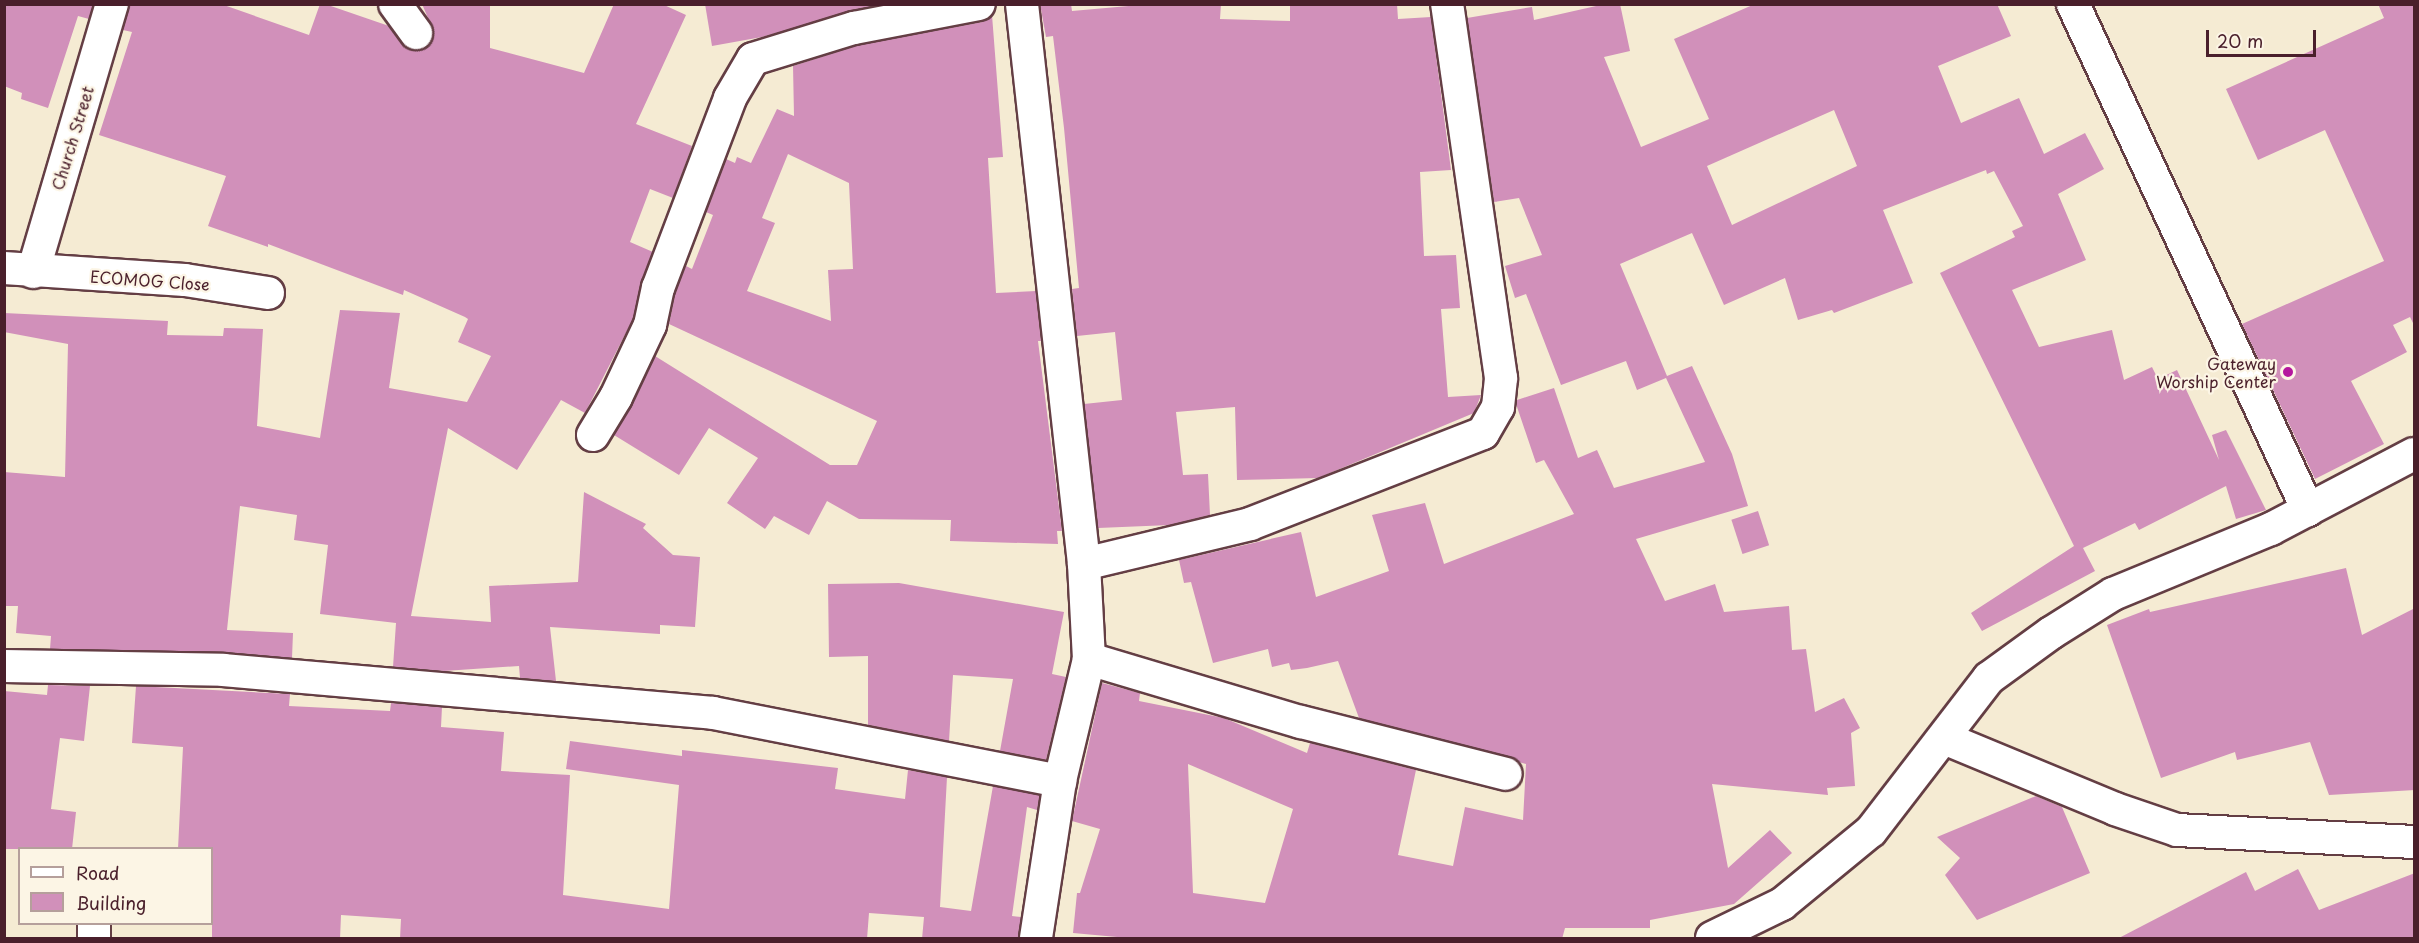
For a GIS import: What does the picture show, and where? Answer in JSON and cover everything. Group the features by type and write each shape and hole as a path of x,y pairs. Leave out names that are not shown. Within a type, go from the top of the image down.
{"street":[{"name":"Church Street","path":"19,270 112,4"},
{"path":"395,4 416,33"},
{"path":"593,435 616,398 650,325 658,288 730,98 753,59 854,28 980,4"},
{"path":"1022,4 1084,564 1089,659 1060,781 1036,939"},
{"path":"1084,564 1250,524 1483,433 1498,407 1501,378 1447,4"},
{"path":"2073,4 2308,510"},
{"name":"ECOMOG Close","path":"19,270 185,280 268,293"},
{"path":"1712,939 1782,904 1871,831 1989,678 2113,594 2271,529 2415,454"},
{"path":"1089,659 1301,723 1506,774"},
{"path":"4,666 223,670 713,713 1060,781"},
{"path":"1944,738 2115,809 2177,830 2415,842"}],"building":[{"path":"4,4 93,4 89,19 78,16 48,108 21,99 22,93 4,86"},
{"path":"129,4 221,4 309,35 320,4 325,4 389,26 402,44 417,51 427,47 434,32 422,4 490,4 490,48 584,73 614,4 662,4 686,15 636,124 692,146 673,198 650,189 630,242 653,252 633,319 585,413 561,400 517,470 448,428 411,616 491,622 489,586 578,582 584,492 646,524 643,528 673,555 700,557 695,627 660,625 660,634 550,627 556,681 520,678 519,666 444,671 393,667 396,623 320,614 328,545 294,540 297,515 240,506 227,630 293,633 292,658 223,652 50,649 51,636 16,633 18,606 4,606 4,472 65,477 68,344 4,332 4,313 168,321 167,335 223,336 224,328 263,329 257,426 320,438 340,310 400,313 389,388 467,402 491,356 458,342 468,319 465,317 404,290 403,295 268,244 268,247 208,226 226,176 99,135 132,32 123,30"},
{"path":"705,4 881,4 762,37 712,46"},
{"path":"1040,4 1071,4 1072,11 1151,4 1221,4 1220,19 1290,21 1290,4 1397,4 1398,19 1431,17 1451,170 1420,172 1424,256 1456,255 1460,308 1441,309 1448,397 1481,395 1474,413 1318,478 1237,480 1235,407 1176,412 1183,475 1208,474 1210,515 1170,525 1098,528 1084,404 1122,400 1115,332 1077,336 1072,289 1079,288 1064,128 1053,36 1046,37"},
{"path":"1605,4 1620,4 1630,51 1604,57 1641,147 1709,119 1674,39 1755,4 1997,4 2011,36 1938,66 1961,123 2019,98 2044,154 2085,133 2104,169 2058,194 2086,260 2012,290 2039,347 2112,330 2124,380 2152,367 2158,379 2177,370 2219,460 2212,435 2226,430 2266,510 2236,519 2226,486 2139,530 2135,523 2083,548 2095,571 1982,631 1971,613 2074,546 1940,273 2015,237 2012,231 2023,226 1994,171 1987,174 1986,170 1883,210 1913,283 1834,313 1832,310 1798,320 1785,278 1724,305 1692,233 1620,264 1667,376 1692,366 1732,454 1748,506 1636,539 1665,601 1715,584 1724,612 1789,606 1792,650 1806,649 1815,712 1844,698 1860,728 1851,733 1855,786 1827,788 1828,795 1712,784 1728,868 1770,830 1792,853 1734,904 1650,920 1650,928 1565,928 1562,939 1139,939 1073,933 1077,893 1080,893 1100,829 1072,821 1102,683 1140,693 1139,701 1224,718 1307,753 1310,743 1416,770 1398,855 1453,866 1465,807 1523,820 1526,764 1359,718 1338,661 1291,670 1289,663 1272,667 1268,649 1213,663 1191,582 1184,583 1179,560 1301,532 1316,597 1389,571 1372,515 1425,503 1444,564 1574,514 1544,460 1536,463 1516,404 1517,400 1554,388 1578,458 1597,450 1614,488 1705,462 1666,378 1637,390 1626,361 1561,385 1526,294 1515,298 1505,266 1542,255 1519,198 1494,202 1467,18 1532,7 1534,20","holes":["1834,110 1857,166 1732,225 1707,166","1188,764 1293,809 1265,903 1193,893"]},
{"path":"2378,4 2415,4 2415,327 2410,317 2393,325 2407,352 2351,381 2384,444 2315,479 2242,324 2384,261 2325,130 2258,160 2226,89 2384,18"},
{"path":"992,15 1003,157 988,158 996,293 1036,291 1041,341 1038,341 1062,531 1057,531 1058,544 950,541 951,520 859,519 827,501 809,535 774,516 765,529 727,503 758,458 709,428 679,475 614,435 655,356 830,465 857,465 877,421 669,324 675,293 686,266 692,269 713,215 706,212 726,159 735,163 737,157 751,163 777,109 794,116 793,66 858,45 982,22","holes":["788,154 849,183 853,269 828,270 831,321 747,291 775,223 762,218"]},
{"path":"1758,511 1769,545 1742,554 1731,520"},
{"path":"2346,568 2362,635 2415,608 2415,790 2329,795 2310,742 2237,760 2235,752 2161,778 2107,625 2149,609 2150,612"},
{"path":"899,583 1064,612 1052,674 1066,677 1046,760 1000,751 1013,679 953,675 949,741 868,725 868,656 829,657 828,584"},
{"path":"48,685 90,686 84,741 60,738 51,809 76,812 72,847 4,849 4,691 47,695"},
{"path":"136,686 290,694 289,706 390,711 391,703 442,707 441,727 504,732 501,771 570,775 563,895 669,909 679,785 566,769 570,741 682,756 682,750 838,768 835,789 905,799 908,770 947,777 940,907 971,911 993,786 1040,795 1037,810 1027,807 1012,916 1021,917 1018,939 922,939 924,917 869,913 867,939 400,939 401,919 341,915 340,939 212,939 213,847 178,847 183,747 132,743"},
{"path":"2036,796 2062,807 2090,873 1977,920 1945,875 1960,858 1937,837"},
{"path":"2298,869 2319,910 2415,873 2415,939 2117,939 2246,872 2255,891"}],"place":[{"name":"Gateway Worship Center","path":"2288,372"}]}
